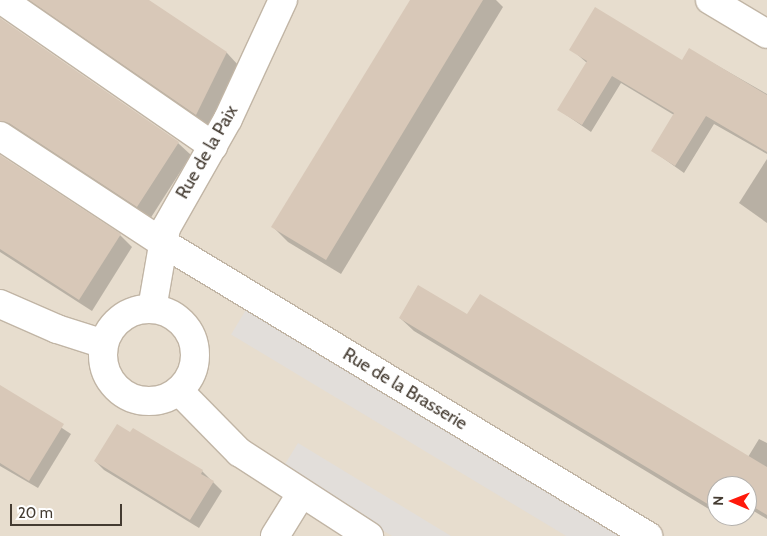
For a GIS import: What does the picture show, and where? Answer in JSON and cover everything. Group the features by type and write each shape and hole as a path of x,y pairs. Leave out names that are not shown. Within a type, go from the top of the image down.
{"street":[{"path":"2,0 213,146"},
{"name":"Rue de la Paix","path":"152,309 163,243 176,206 213,146 283,0"},
{"path":"710,0 767,34"},
{"name":"Rue de la Brasserie","path":"0,136 163,243 648,536"},
{"path":"0,304 49,326 104,344"},
{"path":"152,309 174,316 192,341 194,364 179,391 150,402 136,400 121,393 111,382 104,368 104,344 110,330 121,318 136,311 152,309"},
{"path":"179,391 239,452 301,494 370,536"},
{"path":"275,536 301,494"}],"shaded area":[{"path":"0,0 767,0 767,536 0,536"},
{"path":"247,308 625,535 566,536 231,335"},
{"path":"298,443 451,536 392,536 282,469"}],"building":[{"path":"29,0 149,0 227,52 196,115"},
{"path":"410,0 483,0 326,260 271,227"},
{"path":"595,7 682,60 689,48 767,95 767,152 706,116 675,166 651,151 674,113 612,76 582,125 557,110 587,61 569,50"},
{"path":"0,18 179,142 137,207 9,123 0,121"},
{"path":"0,155 121,234 79,300 0,249"},
{"path":"418,285 467,314 480,294 767,467 767,515 757,509 757,476 707,476 707,504 399,318"},
{"path":"0,385 64,424 29,481 0,463"},
{"path":"117,424 130,432 133,428 203,470 201,474 214,481 190,520 94,461"}]}
